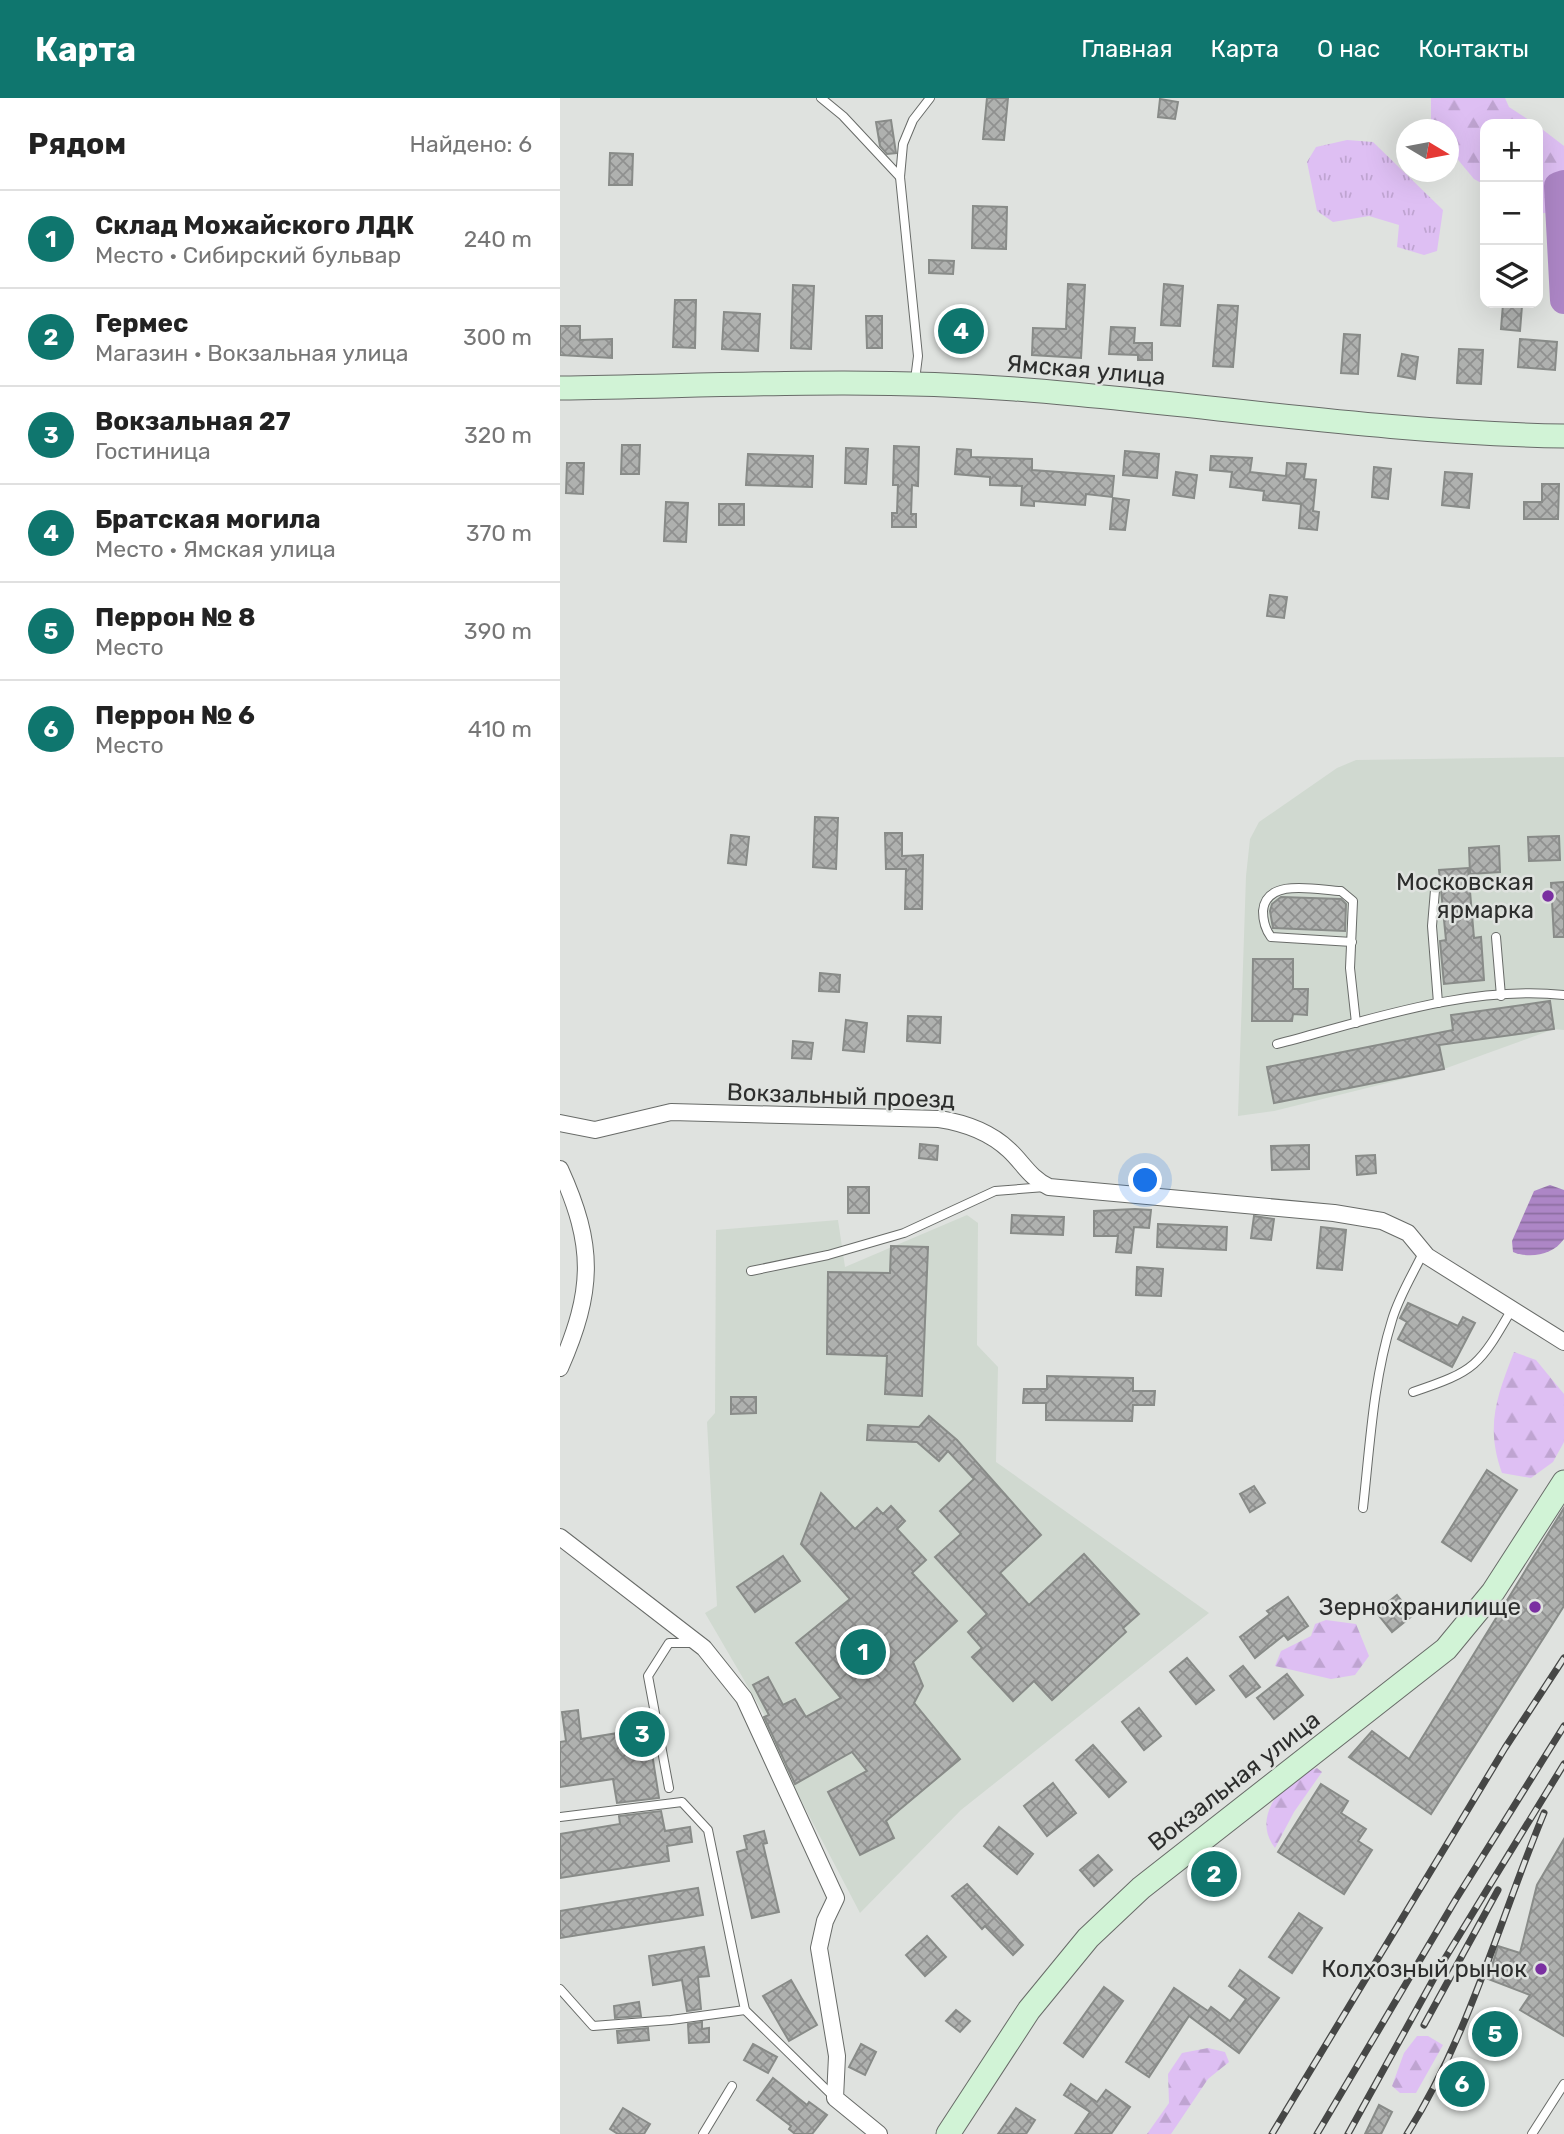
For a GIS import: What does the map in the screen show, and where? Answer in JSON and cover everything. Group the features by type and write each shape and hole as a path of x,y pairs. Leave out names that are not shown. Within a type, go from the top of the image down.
{"main road":[{"name":"Ямская улица","path":"560,388 915,384 1027,390 1456,431 1564,436"},
{"name":"Вокзальная улица","path":"948,2134 1029,2010 1088,1938 1171,1864 1446,1649 1493,1592 1564,1482"}],"street":[{"name":"Вокзальный проезд","path":"560,1123 595,1130 671,1112 939,1119 966,1124 988,1135 1007,1148 1031,1177 1049,1187"},
{"path":"560,1169 579,1210 588,1254 584,1297 560,1368"},
{"path":"1049,1187 1360,1216 1408,1233 1424,1251 1564,1342"},
{"path":"560,1537 699,1643 744,1698 836,1898 825,1921 819,1948 837,2056 835,2098 880,2134"}],"lane":[{"path":"821,98 843,116 900,177"},
{"path":"915,384 918,356 900,177 903,144 913,120 930,98"},
{"path":"1352,942 1271,937 1265,929 1264,902 1270,893 1280,889 1341,891 1353,901 1352,942 1350,968 1356,1023"},
{"path":"1435,890 1432,926 1438,1003"},
{"path":"1496,937 1501,996"},
{"path":"1277,1044 1438,1003 1501,996 1564,995"},
{"path":"751,1271 828,1255 904,1233 995,1191 1049,1187"},
{"path":"1363,1508 1373,1404 1386,1341 1393,1317 1424,1251"},
{"path":"1413,1392 1460,1376 1474,1366 1512,1309"},
{"path":"669,1788 648,1676 669,1643 699,1643"},
{"path":"560,1817 682,1801 708,1830 745,2010 835,2098"},
{"path":"560,1989 593,2026 671,2020 745,2010"},
{"path":"1532,2134 1564,2084"},
{"path":"703,2134 732,2086"}],"shaded area":[{"path":"1564,757 1564,1030 1554,1029 1444,1069 1274,1111 1238,1116 1246,876 1250,839 1259,822 1337,768 1356,760"},
{"path":"1550,1185 1564,1190 1564,1239 1554,1249 1541,1254 1513,1252 1512,1241 1534,1191"},
{"path":"967,1215 978,1223 977,1345 998,1367 996,1462 1209,1613 961,1810 860,1913 759,1720 765,1716 705,1613 717,1606 707,1422 715,1413 716,1230 838,1220 845,1267"}],"green space":[{"path":"1431,98 1505,98 1509,107 1527,119 1480,119 1480,182 1459,161 1459,119 1431,119"},
{"path":"1543,130 1564,146 1564,210 1543,213"},
{"path":"1347,140 1373,142 1396,164 1396,182 1414,182 1443,210 1437,251 1424,255 1397,247 1399,225 1369,216 1333,222 1317,211 1307,162 1316,147"},
{"path":"1514,1352 1536,1360 1564,1394 1564,1442 1553,1462 1531,1478 1502,1473 1494,1440 1498,1397"},
{"path":"1326,1620 1356,1624 1369,1656 1355,1675 1331,1679 1275,1666 1281,1651 1311,1636 1315,1624"},
{"path":"1317,1768 1322,1772 1294,1812 1275,1848 1268,1836 1266,1823 1274,1800 1293,1780"},
{"path":"1417,2036 1428,2036 1443,2045 1416,2093 1400,2093 1392,2086 1404,2053"},
{"path":"1208,2048 1225,2052 1229,2062 1208,2079 1171,2134 1147,2134 1169,2103 1168,2074 1182,2053"}],"building":[{"path":"987,98 1008,98 1004,140 983,139"},
{"path":"1160,99 1178,102 1175,119 1158,117"},
{"path":"891,120 896,153 887,154 880,146 876,122"},
{"path":"610,153 633,154 632,185 609,185"},
{"path":"973,206 1007,207 1006,249 972,248"},
{"path":"929,260 954,261 953,274 929,273"},
{"path":"1068,284 1085,285 1081,358 1032,355 1033,328 1066,329"},
{"path":"1164,284 1183,286 1180,326 1161,325"},
{"path":"793,285 814,286 811,349 791,348"},
{"path":"675,300 696,300 695,348 673,347"},
{"path":"1218,305 1238,306 1233,367 1213,366"},
{"path":"1503,308 1522,308 1520,331 1501,329"},
{"path":"724,312 760,314 758,351 722,349"},
{"path":"866,316 882,316 882,348 867,348"},
{"path":"560,326 580,326 580,340 612,339 612,358 560,355"},
{"path":"1111,327 1135,328 1134,343 1152,343 1152,360 1138,360 1138,355 1109,354"},
{"path":"1344,334 1360,335 1358,374 1341,373"},
{"path":"1520,339 1557,342 1555,370 1518,367"},
{"path":"1459,349 1483,350 1481,384 1457,383"},
{"path":"1402,354 1418,357 1415,379 1398,376"},
{"path":"622,445 640,445 639,474 621,474"},
{"path":"894,446 919,447 918,486 912,485 911,514 916,514 916,527 892,527 892,513 897,513 898,485 893,485"},
{"path":"846,448 868,449 866,484 845,483"},
{"path":"957,449 971,450 971,457 1032,459 1032,470 1114,476 1112,497 1086,494 1085,505 1034,501 1034,506 1021,505 1022,486 990,485 990,477 955,474"},
{"path":"1125,451 1159,454 1157,478 1123,475"},
{"path":"748,454 813,456 812,487 746,485"},
{"path":"1211,456 1252,458 1250,472 1286,476 1287,463 1306,464 1304,479 1316,480 1313,511 1319,512 1317,530 1299,528 1301,504 1263,500 1264,491 1230,487 1232,472 1210,470"},
{"path":"567,463 584,463 583,494 566,493"},
{"path":"1374,467 1391,469 1388,499 1372,497"},
{"path":"1176,472 1197,475 1194,498 1173,495"},
{"path":"1445,472 1472,474 1469,508 1442,505"},
{"path":"1542,484 1559,484 1558,519 1524,519 1524,502 1542,502"},
{"path":"1113,498 1129,500 1125,530 1110,529"},
{"path":"666,502 688,503 686,542 664,541"},
{"path":"719,504 744,504 744,525 719,525"},
{"path":"1270,595 1287,597 1284,618 1267,616"},
{"path":"815,817 838,818 836,869 813,867"},
{"path":"885,833 902,833 902,856 923,855 922,909 905,909 906,869 886,869"},
{"path":"731,835 749,837 746,865 728,863"},
{"path":"1559,836 1560,860 1529,861 1528,837"},
{"path":"1499,846 1500,872 1470,874 1469,848"},
{"path":"1468,868 1474,938 1481,937 1484,980 1444,984 1440,941 1446,940 1439,870"},
{"path":"1564,882 1564,937 1554,937 1551,883"},
{"path":"1281,897 1341,899 1346,904 1345,931 1273,928 1270,911 1272,904"},
{"path":"1253,959 1293,959 1293,989 1308,989 1307,1015 1293,1014 1292,1021 1252,1021"},
{"path":"820,973 840,975 839,992 819,991"},
{"path":"1550,1001 1554,1029 1439,1045 1444,1069 1274,1103 1267,1067 1453,1030 1451,1015"},
{"path":"908,1016 941,1017 940,1043 907,1041"},
{"path":"846,1020 867,1023 864,1052 843,1050"},
{"path":"793,1041 813,1043 811,1059 792,1058"},
{"path":"920,1144 938,1146 937,1160 919,1158"},
{"path":"1309,1145 1309,1169 1272,1170 1271,1146"},
{"path":"1375,1155 1376,1173 1357,1175 1356,1156"},
{"path":"848,1187 869,1187 869,1213 848,1213"},
{"path":"1151,1210 1149,1228 1134,1227 1131,1253 1116,1252 1118,1236 1094,1236 1094,1211"},
{"path":"1012,1215 1064,1217 1063,1235 1011,1233"},
{"path":"1254,1216 1274,1219 1271,1240 1251,1238"},
{"path":"1158,1224 1227,1227 1226,1250 1157,1247"},
{"path":"1321,1227 1346,1230 1342,1270 1317,1268"},
{"path":"891,1246 928,1247 922,1396 885,1394 887,1356 827,1354 828,1272 890,1273"},
{"path":"1137,1267 1163,1269 1161,1296 1136,1295"},
{"path":"1408,1303 1458,1326 1463,1317 1475,1323 1452,1367 1398,1339 1407,1322 1400,1318"},
{"path":"1047,1376 1133,1378 1133,1391 1155,1391 1154,1405 1133,1405 1132,1421 1046,1420 1046,1403 1023,1403 1024,1389 1047,1389"},
{"path":"731,1397 756,1397 756,1413 731,1414"},
{"path":"929,1416 957,1440 1041,1535 1000,1573 1029,1605 1084,1554 1139,1614 1123,1628 1126,1632 1052,1700 1034,1681 1013,1701 972,1657 982,1648 968,1632 987,1614 935,1557 961,1534 940,1511 974,1479 948,1451 939,1461 917,1442 867,1440 868,1425 919,1427"},
{"path":"1487,1470 1517,1490 1471,1561 1442,1542"},
{"path":"1254,1486 1265,1503 1250,1512 1240,1494"},
{"path":"821,1493 855,1529 877,1508 883,1514 891,1506 905,1521 897,1529 926,1560 912,1573 957,1621 913,1662 923,1686 914,1703 960,1759 886,1821 894,1838 860,1855 828,1792 867,1771 852,1752 795,1784 764,1717 769,1715 753,1685 768,1677 783,1705 795,1699 806,1717 841,1698 796,1643 850,1599 801,1544"},
{"path":"1564,1508 1564,1606 1431,1814 1349,1757 1372,1731 1409,1759"},
{"path":"783,1556 800,1581 755,1612 737,1587"},
{"path":"1397,1595 1413,1615 1392,1632 1376,1612"},
{"path":"1288,1597 1308,1626 1288,1640 1284,1635 1255,1658 1240,1637 1270,1614 1267,1611"},
{"path":"1187,1658 1214,1690 1196,1704 1170,1672"},
{"path":"1243,1666 1260,1687 1246,1697 1230,1676"},
{"path":"1287,1674 1303,1695 1274,1719 1257,1698"},
{"path":"1139,1708 1161,1736 1144,1750 1122,1722"},
{"path":"578,1710 581,1739 648,1728 659,1798 617,1803 613,1779 560,1787 560,1742 566,1741 562,1712"},
{"path":"1093,1745 1126,1782 1109,1797 1076,1760"},
{"path":"1053,1783 1076,1813 1047,1836 1024,1806"},
{"path":"1321,1784 1348,1801 1341,1813 1366,1829 1358,1841 1372,1850 1344,1894 1278,1852"},
{"path":"661,1811 665,1831 690,1827 692,1842 667,1846 669,1861 560,1878 560,1834 620,1824 619,1816"},
{"path":"999,1827 1033,1854 1017,1874 984,1846"},
{"path":"764,1831 767,1843 763,1844 779,1912 752,1918 737,1852 747,1849 744,1836"},
{"name":"Колхозный рынок","path":"1564,1839 1564,2036 1520,2010 1530,1995 1488,1979 1498,1946 1520,1953 1537,1885"},
{"path":"1212,1854 1236,1872 1215,1899 1192,1881"},
{"path":"1098,1855 1112,1870 1094,1886 1080,1870"},
{"path":"967,1884 1023,1945 1013,1955 985,1926 982,1929 952,1896"},
{"path":"698,1888 703,1915 560,1938 560,1911"},
{"path":"1299,1913 1322,1928 1292,1973 1269,1957"},
{"path":"927,1936 946,1957 925,1976 906,1955"},
{"path":"704,1947 709,1976 698,1977 701,2009 687,2011 682,1980 653,1985 649,1956"},
{"path":"1240,1970 1279,1998 1239,2053 1189,2016 1149,2077 1126,2062 1174,1988 1208,2011 1211,2007 1230,2021 1246,1999 1229,1986"},
{"path":"791,1980 817,2025 789,2041 763,1996"},
{"path":"1104,1987 1123,2001 1083,2057 1064,2043"},
{"path":"639,2002 641,2016 615,2018 614,2006"},
{"path":"956,2010 970,2021 960,2032 946,2021"},
{"path":"702,2022 702,2029 709,2028 709,2042 689,2043 688,2024"},
{"path":"648,2028 649,2040 618,2043 617,2031"},
{"path":"753,2044 777,2057 768,2073 744,2060"},
{"path":"861,2044 876,2052 865,2075 849,2067"},
{"path":"773,2078 807,2105 809,2102 827,2115 812,2134 795,2134 789,2129 791,2126 757,2100"},
{"path":"1071,2084 1097,2102 1106,2090 1130,2107 1111,2134 1075,2134 1090,2112 1064,2095"},
{"path":"1379,2105 1392,2112 1381,2134 1365,2134"},
{"path":"623,2108 650,2124 644,2134 618,2134 610,2129"},
{"path":"1016,2108 1035,2120 1026,2134 998,2134"}],"waterway":[{"path":"1564,184 1558,186 1564,300"}],"railway":[{"path":"1272,2134 1505,1748 1564,1658"},
{"path":"1317,2134 1456,1899 1564,1726"},
{"path":"1348,2134 1444,1960 1564,1764"},
{"path":"1407,2134 1449,2057 1544,1813"},
{"path":"1424,2025 1498,1890"}],"place":[{"name":"Братская могила","path":"961,331"},
{"name":"Московская ярмарка","path":"1548,896"},
{"name":"Зернохранилище","path":"1535,1607"},
{"name":"Склад Можайского ЛДК","path":"863,1652"},
{"name":"Вокзальная 27","path":"642,1734"},
{"name":"Гермес","path":"1214,1874"},
{"name":"Колхозный рынок","path":"1541,1969"},
{"name":"Перрон № 8","path":"1495,2034"},
{"name":"Перрон № 6","path":"1462,2084"}]}
